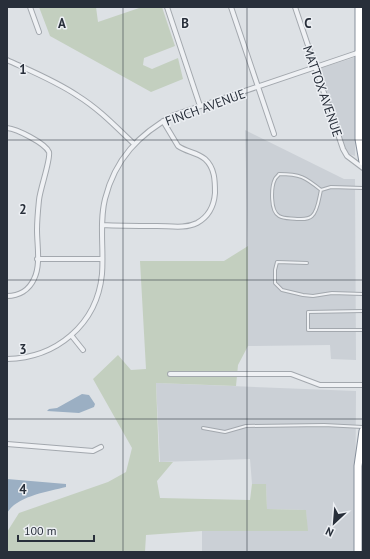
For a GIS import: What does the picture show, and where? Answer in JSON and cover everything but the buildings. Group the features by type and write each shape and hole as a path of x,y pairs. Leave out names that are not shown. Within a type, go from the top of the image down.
{"highway":[{"path":"359,7 361,52 359,139 363,162"},
{"path":"358,552 358,466 363,431"}],"street":[{"path":"30,7 39,32"},
{"path":"167,7 200,106"},
{"path":"231,7 274,134"},
{"name":"MATTOX AVENUE","path":"295,7 343,149 347,156 363,168"},
{"name":"FINCH AVENUE","path":"7,359 39,354 56,346 71,335 88,315 96,297 102,274 102,225 108,190 118,167 134,144 152,128 174,115 361,52"},
{"path":"7,60 80,96 134,144"},
{"path":"102,225 183,226 196,224 203,220 212,207 214,199 214,174 211,166 199,155 178,146 163,121"},
{"path":"7,128 15,130 43,145 50,158 39,196 37,211 38,259 36,272 32,284 21,293 7,296"},
{"path":"38,259 102,259"},
{"path":"71,335 83,350"},
{"path":"170,374 292,374 320,385 363,385"},
{"path":"7,444 93,451 101,448"}],"lane":[{"path":"279,174 294,174 307,179 321,190 316,211 312,216 306,219 278,216 272,206 274,179 279,174"},
{"path":"321,190 331,187 363,188"},
{"path":"307,263 277,262 275,270 276,283 282,290 303,295 313,296 332,293 363,294"},
{"path":"363,311 308,312 308,330 363,330"},
{"path":"203,428 226,432 246,426 324,425 363,427"}],"shaded area":[{"path":"356,57 355,156 349,154 344,146 318,69"},
{"path":"245,130 344,179 355,179 356,360 331,359 330,345 248,346 248,246"},
{"path":"156,383 356,391 355,552 202,552 202,531 307,531 306,510 267,509 266,485 252,484 250,459 160,462"}],"green space":[{"path":"39,7 96,7 98,22 142,7 162,7 175,46 144,58 143,65 152,69 178,58 183,79 151,92 50,36"},
{"path":"248,246 248,346 238,365 236,386 156,383 159,462 173,462 157,481 160,498 250,500 252,484 266,484 267,509 306,510 308,531 202,531 146,535 145,552 7,552 7,532 19,513 108,482 126,472 132,448 93,379 118,355 131,370 146,369 140,261 224,261"}],"water":[{"path":"82,394 89,395 95,404 94,407 79,413 47,411 49,409 57,408"},
{"path":"7,479 66,484 66,487 42,493 18,502 7,513"}]}
